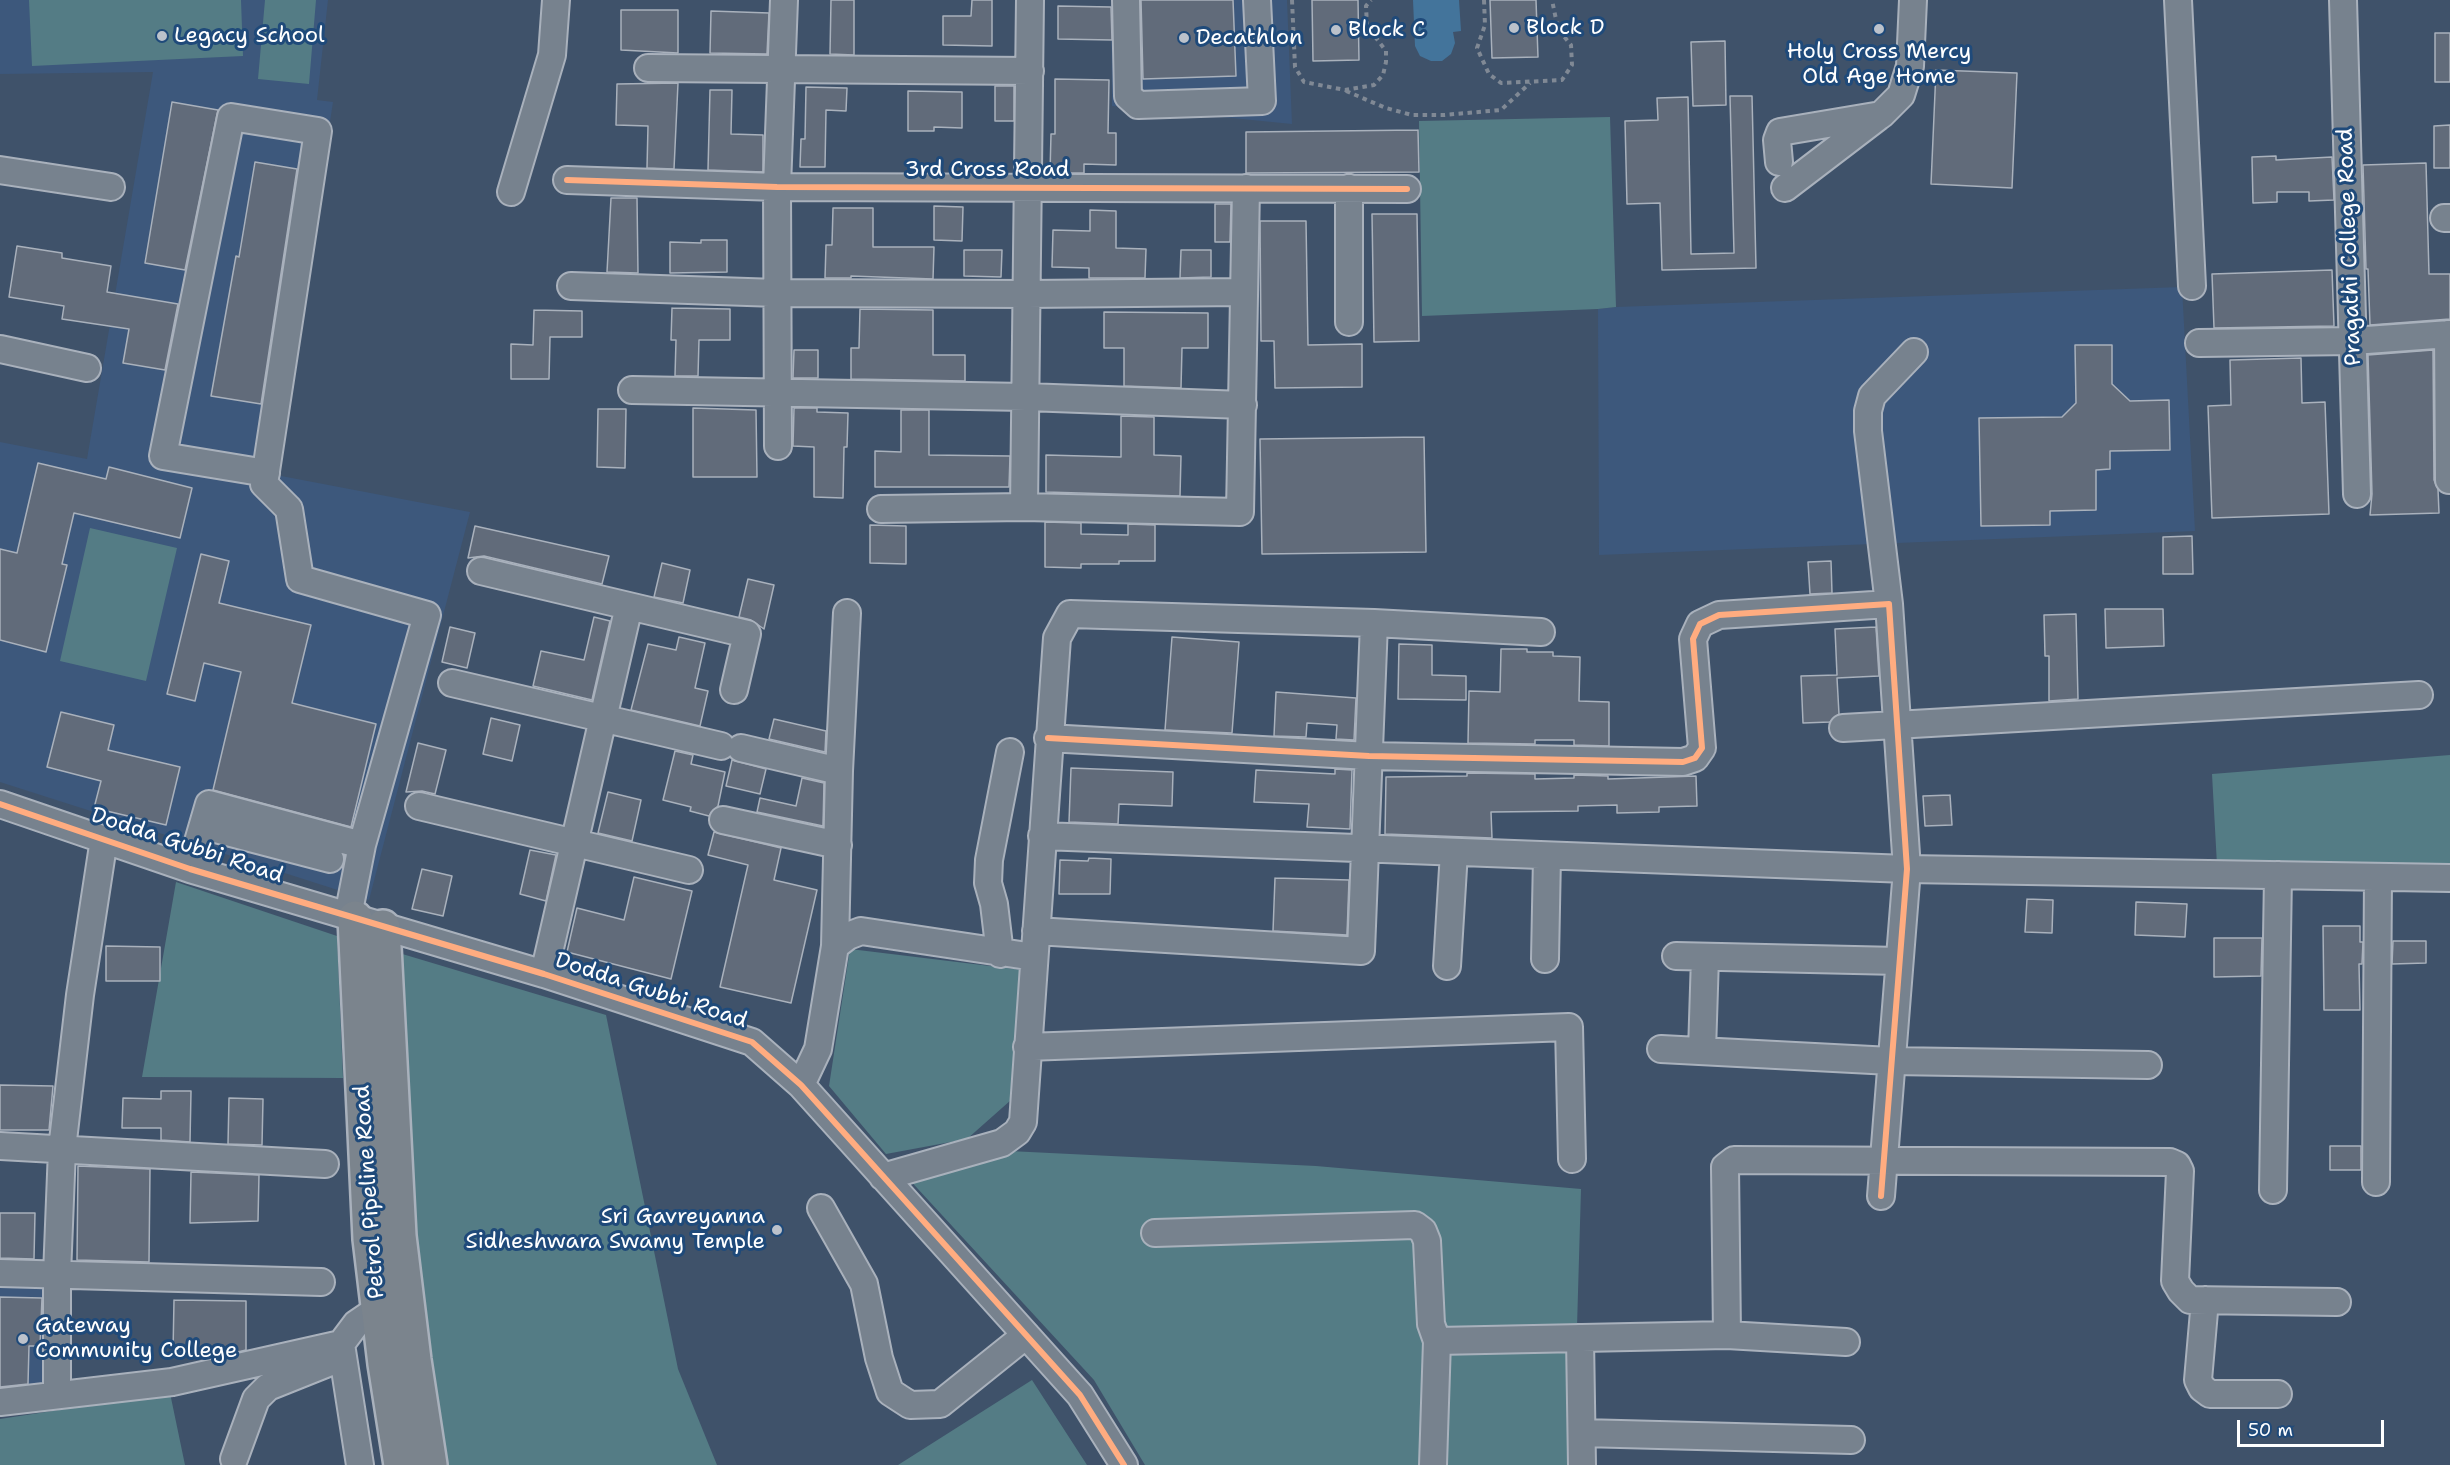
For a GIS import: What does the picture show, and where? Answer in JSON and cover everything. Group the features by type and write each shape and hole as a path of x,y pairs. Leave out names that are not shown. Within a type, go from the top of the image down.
{"main road":[{"name":"Petrol Pipeline Road","path":"362,920 370,1239 400,1465"},
{"name":"Petrol Pipeline Road","path":"362,920 414,1360 430,1465"}],"street":[{"path":"511,192 552,55 556,0"},
{"path":"778,446 777,187 784,0"},
{"path":"1024,507 1030,0"},
{"path":"1126,0 1128,96 1138,105 1262,101 1257,0"},
{"path":"1785,188 1881,115 1901,95 1910,66 1913,0"},
{"path":"2178,0 2192,286"},
{"name":"Pragathi College Road","path":"2343,0 2357,494"},
{"path":"648,68 1030,71"},
{"path":"1779,162 1777,140 1780,132 1881,115"},
{"path":"266,474 163,456 231,117 318,131 266,474 264,484 289,509 300,579 427,615 362,845 362,920"},
{"path":"0,170 111,187"},
{"name":"3rd Cross Road","path":"567,180 777,187 1407,189"},
{"path":"1349,188 1349,322"},
{"path":"881,508 1024,507 1240,512 1246,189"},
{"path":"571,286 777,293 1244,292"},
{"path":"2199,343 2352,341 2449,334 2449,480"},
{"path":"0,349 87,368"},
{"path":"1881,1196 1907,869 1889,604 1868,431 1868,411 1872,396 1914,352"},
{"path":"632,390 1026,397 1243,405"},
{"path":"481,571 747,634 734,690"},
{"path":"1048,738 1369,756 1683,762 1695,758 1702,748 1693,639 1700,624 1719,615 1889,604"},
{"path":"544,974 629,606"},
{"path":"801,1085 818,1049 835,946 839,771 847,613"},
{"path":"883,1177 1002,1143 1017,1132 1023,1122 1048,738 1057,638 1070,614 1374,623 1541,632"},
{"path":"1036,931 1361,951 1374,623"},
{"path":"452,683 839,771"},
{"path":"1843,728 1897,723 2419,695"},
{"path":"1000,954 994,904 988,883 989,860 1010,752"},
{"name":"Dodda Gubbi Road","path":"0,804 190,869 544,974 752,1042 801,1085 1080,1395 1124,1465"},
{"path":"419,806 689,870"},
{"path":"723,820 838,845"},
{"path":"190,869 204,826 362,845"},
{"path":"292,837 330,859"},
{"path":"1042,837 1907,869 2450,878"},
{"path":"57,1394 57,1275 62,1149 80,995 104,839"},
{"path":"1447,966 1454,852"},
{"path":"1545,958 1547,856"},
{"path":"2273,1190 2278,875"},
{"path":"2376,1182 2378,877"},
{"path":"835,946 848,936 861,931 1000,954 1034,957"},
{"path":"1676,956 1899,961"},
{"path":"1702,1051 1705,957"},
{"path":"1027,1047 1569,1027 1572,1159"},
{"path":"1661,1049 1891,1060 2148,1065"},
{"path":"0,1146 325,1164"},
{"path":"1727,1335 1725,1167 1734,1160 2170,1162 2177,1165 2180,1171 2175,1281 2190,1300 2337,1302"},
{"path":"820,1208 864,1284 879,1358 890,1392 910,1405 940,1404 1026,1335"},
{"path":"1155,1233 1414,1225 1423,1230 1427,1241 1431,1324 1437,1341 1433,1465"},
{"path":"0,1273 321,1282"},
{"path":"2205,1300 2198,1380 2202,1388 2210,1394 2278,1394"},
{"path":"360,1465 342,1351 356,1324 378,1309"},
{"path":"1437,1341 1727,1335 1846,1342"},
{"path":"1580,1338 1582,1465"},
{"path":"0,1402 172,1382 342,1351"},
{"path":"234,1459 256,1399 268,1387 342,1351"},
{"path":"1582,1433 1851,1440"}],"path":[{"path":"1293,0 1295,67 1304,82 1345,90 1403,113 1444,116 1501,110 1530,82"},
{"path":"1345,90 1374,85 1383,75 1386,51 1367,26 1366,6 1371,0"},
{"path":"1484,0 1485,25 1477,48 1489,74 1502,83 1562,80 1572,65 1570,45 1558,29 1552,0"}],"shaded area":[{"path":"0,0 328,0 317,100 333,102 276,475 470,512 369,900 0,782 0,442 87,459 153,72 0,74"},
{"path":"1111,0 1287,0 1292,124 1112,106"},
{"path":"1413,0 1459,0 1461,31 1453,32 1455,43 1451,54 1442,61 1431,61 1420,56 1415,46"},
{"path":"2182,287 2195,531 1599,555 1598,309"},
{"name":"Gateway Community College","path":"0,1286 48,1287 43,1391 0,1396"}],"green space":[{"path":"29,0 241,0 243,56 32,66"},
{"path":"265,0 316,0 309,84 258,79"},
{"path":"1610,117 1616,307 1422,316 1419,121"},
{"path":"90,528 177,548 146,681 60,661"},
{"path":"2450,755 2450,869 2217,865 2212,774"},
{"path":"176,882 337,936 343,1078 142,1077"},
{"path":"850,949 1023,970 1011,1100 967,1139 886,1154 829,1086"},
{"path":"399,953 606,1015 678,1369 717,1465 443,1465 422,1327"},
{"path":"1009,1151 1316,1166 1581,1189 1573,1465 1145,1465 1094,1380 906,1176"},
{"path":"1032,1380 1087,1465 898,1465"},
{"path":"170,1393 185,1465 0,1465 0,1419"}],"building":[{"path":"831,0 854,0 854,55 830,54"},
{"path":"972,0 992,0 992,46 943,45 943,16 971,16"},
{"name":"Decathlon","path":"1141,0 1233,0 1236,76 1143,79"},
{"name":"Block C","path":"1312,0 1358,0 1359,60 1313,61"},
{"name":"Block D","path":"1490,0 1536,0 1538,57 1492,58"},
{"path":"1058,6 1111,7 1112,40 1058,39"},
{"path":"621,10 678,10 678,53 621,50"},
{"path":"711,11 769,13 767,54 710,53"},
{"path":"2435,33 2450,33 2450,82 2435,82"},
{"path":"1725,41 1726,105 1693,106 1691,42"},
{"path":"1936,70 2017,73 2012,188 1931,184"},
{"path":"1055,79 1109,80 1108,133 1116,133 1116,165 1084,164 1084,173 1050,173 1051,134 1055,134"},
{"path":"678,83 674,169 647,168 648,126 616,125 617,84"},
{"path":"995,86 1014,86 1014,121 995,121"},
{"path":"806,87 847,88 846,111 826,110 825,167 800,167 801,139 805,139"},
{"path":"710,90 732,90 731,134 763,135 763,172 708,170"},
{"path":"908,91 962,92 962,128 934,127 934,131 908,131"},
{"path":"1730,96 1752,96 1756,268 1662,270 1660,203 1627,204 1625,121 1658,120 1657,98 1688,97 1691,254 1734,253"},
{"path":"172,102 218,110 185,270 145,263"},
{"path":"2450,125 2450,168 2434,168 2434,126"},
{"path":"1418,130 1419,172 1246,173 1246,132"},
{"path":"2276,156 2276,160 2332,157 2334,200 2309,201 2309,192 2277,192 2277,202 2253,203 2252,157"},
{"path":"255,162 297,169 261,404 211,396 236,256 239,257"},
{"path":"2426,163 2429,274 2450,274 2450,319 2370,325 2363,165"},
{"path":"611,198 637,198 638,273 607,272"},
{"path":"1215,204 1231,204 1230,242 1215,242"},
{"path":"934,206 963,207 962,241 934,240"},
{"path":"833,208 873,208 873,247 934,247 933,279 851,276 851,278 825,278 826,245 832,245"},
{"path":"1090,210 1116,211 1116,248 1146,249 1145,278 1089,278 1089,268 1052,267 1053,230 1090,231"},
{"path":"1372,214 1417,214 1419,341 1374,342"},
{"path":"1260,221 1306,221 1308,345 1362,344 1362,387 1275,388 1274,341 1261,341"},
{"path":"701,240 727,240 727,272 670,273 670,242 701,243"},
{"path":"17,246 62,253 62,258 111,266 107,292 178,304 165,370 123,363 129,329 62,319 64,306 9,297"},
{"path":"964,250 1002,250 1001,277 964,276"},
{"path":"1181,250 1211,250 1211,277 1180,278"},
{"path":"2332,270 2334,326 2214,328 2212,274"},
{"path":"672,308 730,309 730,340 699,340 698,376 675,376 676,340 671,340"},
{"path":"860,309 933,310 933,355 965,355 965,381 851,379 851,348 859,348"},
{"path":"534,310 582,311 582,337 550,337 549,379 511,379 511,344 533,345"},
{"path":"1104,312 1208,313 1208,348 1182,348 1181,388 1124,386 1124,348 1104,348"},
{"path":"2075,345 2112,345 2112,384 2130,401 2169,400 2170,450 2110,451 2110,469 2096,470 2096,510 2050,511 2050,525 1981,526 1979,418 2062,417 2076,403"},
{"path":"794,350 818,350 818,378 793,378"},
{"path":"2433,350 2434,480 2438,489 2439,513 2370,515 2372,494 2368,355"},
{"path":"2301,358 2302,403 2325,402 2329,514 2212,518 2208,406 2231,405 2230,360"},
{"path":"693,408 756,410 757,477 693,477"},
{"path":"794,408 817,408 817,412 848,413 847,447 844,447 843,498 814,497 814,447 793,446"},
{"path":"598,409 626,409 625,468 597,467"},
{"path":"901,410 929,410 929,455 1010,456 1009,487 875,487 875,451 901,452"},
{"path":"1121,416 1154,417 1154,455 1181,456 1180,496 1046,492 1046,455 1121,457"},
{"path":"1424,437 1426,552 1262,554 1260,439"},
{"path":"38,463 106,479 109,467 192,488 180,538 74,513 62,564 67,565 46,652 0,640 0,549 17,553"},
{"path":"1045,522 1081,523 1081,534 1128,535 1128,524 1155,525 1155,561 1081,564 1081,568 1045,567"},
{"path":"870,525 906,526 906,564 870,563"},
{"path":"475,526 609,556 602,584 484,556 468,558"},
{"path":"2192,536 2193,574 2163,574 2163,537"},
{"path":"201,554 229,561 219,603 311,625 292,703 376,724 351,827 213,790 241,672 204,663 195,701 167,694"},
{"path":"1831,561 1832,593 1810,594 1808,562"},
{"path":"662,563 690,570 683,603 654,597"},
{"path":"748,579 774,585 764,629 751,620 739,617"},
{"path":"2105,609 2163,609 2164,646 2106,648"},
{"path":"2076,614 2078,699 2049,701 2049,656 2045,656 2044,615"},
{"path":"594,617 610,621 592,700 533,686 541,651 584,660"},
{"path":"450,627 475,633 467,668 442,662"},
{"path":"1876,627 1879,676 1837,678 1839,714 1830,722 1803,723 1801,676 1837,675 1835,629"},
{"path":"679,637 705,643 695,688 708,691 700,726 631,710 648,644 676,650"},
{"path":"1172,637 1239,642 1232,733 1165,730"},
{"path":"1399,644 1432,645 1432,675 1466,676 1466,700 1398,699"},
{"path":"1501,649 1527,649 1527,652 1553,652 1553,656 1580,657 1579,701 1609,702 1609,746 1574,745 1574,740 1535,740 1535,744 1468,743 1469,691 1500,692"},
{"path":"1276,692 1356,698 1354,740 1336,739 1337,725 1307,723 1306,737 1274,736"},
{"path":"61,712 114,725 108,750 180,767 166,825 94,808 101,781 47,767"},
{"path":"491,718 520,725 512,761 483,754"},
{"path":"774,719 826,731 825,752 769,739"},
{"path":"418,743 446,750 435,794 422,791 406,792"},
{"path":"675,751 693,755 691,764 725,772 718,806 709,816 690,811 691,807 663,800"},
{"path":"732,760 766,769 760,794 726,786"},
{"path":"1071,768 1173,772 1172,806 1119,804 1118,824 1069,822"},
{"path":"1335,769 1352,770 1350,829 1307,827 1309,804 1254,802 1256,770 1335,774"},
{"path":"1467,773 1535,774 1535,779 1574,778 1574,775 1608,776 1608,779 1696,776 1697,806 1659,807 1659,812 1617,813 1617,805 1578,806 1578,811 1491,812 1492,838 1385,834 1386,777 1467,776"},
{"path":"802,778 824,783 823,826 757,812 760,798 796,806"},
{"path":"608,792 641,800 632,841 598,833"},
{"path":"1950,795 1952,825 1925,826 1923,796"},
{"path":"714,832 781,848 774,880 817,890 791,1003 720,987 748,865 708,855"},
{"path":"530,850 556,855 546,901 520,894"},
{"path":"1089,858 1111,859 1110,894 1059,894 1060,860 1088,861"},
{"path":"422,869 452,876 443,916 412,909"},
{"path":"634,877 692,891 671,979 567,952 577,908 624,920"},
{"path":"1275,878 1349,880 1347,935 1273,931"},
{"path":"2027,899 2053,900 2052,933 2025,932"},
{"path":"2136,902 2187,904 2185,937 2135,935"},
{"path":"2323,926 2360,926 2360,942 2363,942 2362,964 2359,964 2360,1010 2324,1010"},
{"path":"2214,938 2262,938 2261,976 2214,977"},
{"path":"2393,941 2426,941 2426,963 2392,964"},
{"path":"106,946 160,947 160,981 106,981"},
{"path":"0,1085 53,1086 49,1130 0,1130"},
{"path":"161,1091 191,1091 190,1142 161,1140 161,1128 122,1128 123,1098 161,1099"},
{"path":"229,1098 263,1099 262,1145 228,1144"},
{"path":"2330,1146 2361,1146 2361,1170 2330,1170"},
{"path":"78,1166 150,1169 149,1262 77,1260"},
{"path":"191,1172 259,1175 258,1221 190,1223"},
{"path":"0,1213 35,1213 34,1259 0,1258"},
{"name":"Gateway Community College","path":"0,1297 42,1298 40,1346 29,1346 28,1384 0,1387"},
{"path":"174,1300 246,1301 246,1350 234,1353 173,1352"}],"cycle path":[{"path":"567,180 777,187 1407,189"},
{"path":"1048,738 1369,756 1683,762 1695,758 1702,748 1693,639 1700,624 1719,615 1889,604 1907,869 1881,1196"},
{"path":"0,804 190,869 544,974 752,1042 801,1085 1080,1395 1124,1465"}],"place":[{"name":"Block D","path":"1514,28"},
{"name":"Holy Cross Mercy Old Age Home","path":"1879,29"},
{"name":"Block C","path":"1336,30"},
{"name":"Legacy School","path":"162,36"},
{"name":"Decathlon","path":"1184,38"},
{"name":"Sri Gavreyanna Sidheshwara Swamy Temple","path":"777,1230"},
{"name":"Gateway Community College","path":"23,1339"}]}
